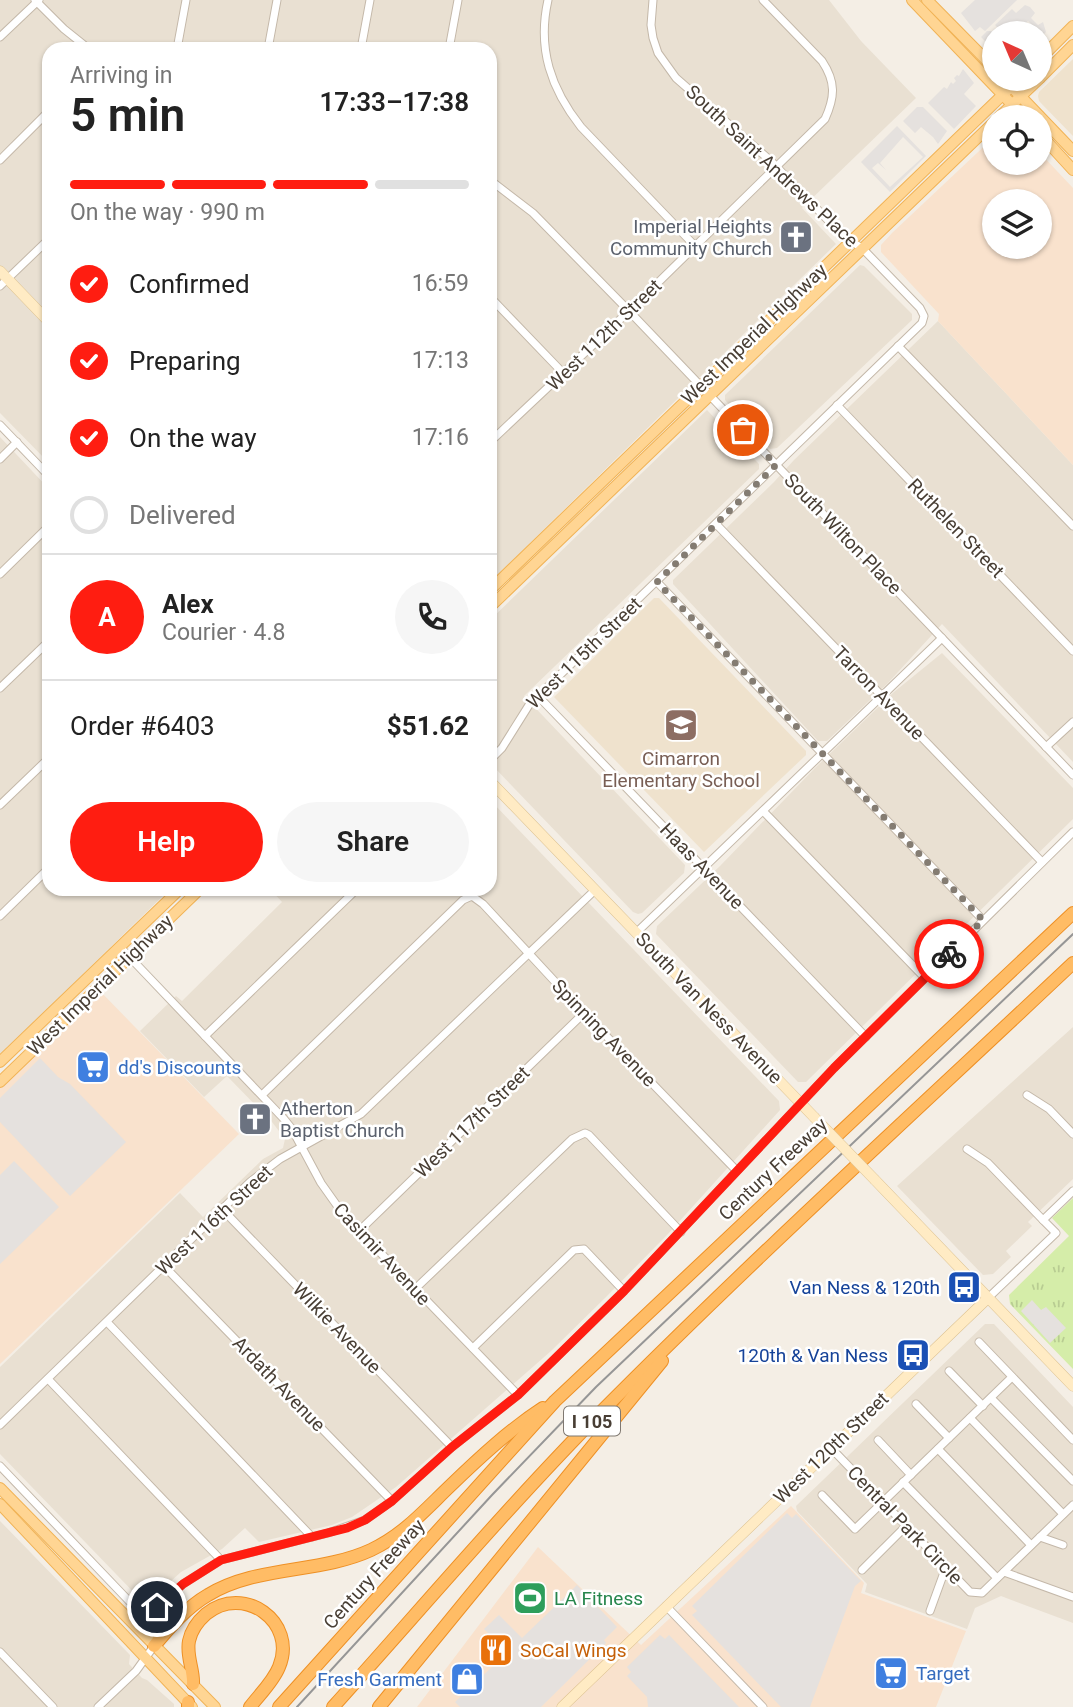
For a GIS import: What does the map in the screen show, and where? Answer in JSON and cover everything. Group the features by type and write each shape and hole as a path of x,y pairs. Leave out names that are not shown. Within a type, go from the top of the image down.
{"highway":[{"name":"Century Freeway","path":"279,1707 555,1401 1073,913"},
{"name":"I 105","path":"334,1707 552,1463 704,1310 1073,963"},
{"path":"379,1707 704,1310"},
{"path":"153,1646 194,1604 223,1587 259,1576 353,1557 385,1542 419,1518 450,1486 522,1422 555,1401"},
{"path":"193,1684 188,1642 193,1629 212,1609 223,1604 246,1603 267,1614 277,1625 283,1649 279,1667 254,1702"}],"main road":[{"path":"912,0 1012,105 1026,91"},
{"path":"927,0 982,56"},
{"path":"1052,47 1073,26"},
{"path":"1052,66 1073,46"},
{"name":"West Imperial Highway","path":"497,583 1005,91"},
{"path":"1018,91 1073,151"},
{"name":"West Imperial Highway","path":"497,600 982,133"},
{"path":"1052,147 1073,170"},
{"path":"3,279 42,315"},
{"name":"South Van Ness Avenue","path":"497,788 1073,1387"},
{"name":"West Imperial Highway","path":"0,1062 173,896"},
{"name":"West Imperial Highway","path":"0,1082 193,896"},
{"name":"West 120th Street","path":"562,1707 988,1298"},
{"path":"0,1488 215,1707"},
{"path":"0,1504 189,1705"}],"street":[{"path":"178,42 186,0"},
{"path":"269,42 277,0"},
{"path":"362,42 370,0"},
{"path":"450,42 458,0"},
{"path":"548,0 543,26 546,65 565,107 695,246"},
{"name":"South Saint Andrews Place","path":"653,0 653,38 666,66 676,78 778,167 849,241 862,248 920,308 924,316"},
{"name":"West 112th Street","path":"497,436 825,120 832,103 833,85 830,72 763,0"},
{"path":"0,37 37,1 81,42"},
{"path":"0,160 42,118"},
{"name":"South Wilton Place","path":"497,185 533,213 629,311 1073,775"},
{"path":"3,279 42,245"},
{"path":"497,304 564,374"},
{"name":"West 115th Street","path":"497,753 523,713 538,696 922,323 924,316"},
{"path":"898,346 1073,526"},
{"name":"Ruthelen Street","path":"837,405 1073,651"},
{"path":"0,425 42,469"},
{"path":"0,459 17,442"},
{"name":"Tarron Avenue","path":"716,524 1042,863"},
{"path":"0,574 42,533"},
{"path":"657,582 983,920"},
{"path":"636,933 942,638"},
{"path":"0,688 42,648"},
{"name":"Haas Avenue","path":"538,696 866,1037"},
{"path":"1046,747 1073,722"},
{"path":"0,805 42,765"},
{"path":"763,811 925,978"},
{"path":"0,1466 129,1601 145,1611 157,1607 183,1584 221,1560 347,1528 365,1520 392,1501 452,1447 518,1395 681,1232 800,1103 1073,832"},
{"path":"0,916 42,875"},
{"name":"West 116th Street","path":"0,1425 264,1170 361,1114 595,890"},
{"path":"205,1036 350,896"},
{"name":"Spinning Avenue","path":"262,1095 463,900 472,896 478,899 736,1170"},
{"name":"Casimir Avenue","path":"120,947 292,1129 332,1201 518,1395"},
{"name":"West 117th Street","path":"359,1231 584,1013"},
{"path":"1027,1095 1049,1109 1073,1134"},
{"path":"415,1289 572,1139 584,1133 590,1135 681,1232"},
{"path":"967,1149 988,1163 1042,1220 1073,1191"},
{"name":"Wilkie Avenue","path":"222,1209 452,1447"},
{"name":"West 120th Street","path":"988,1298 1056,1233 1042,1220"},
{"path":"473,1348 569,1254 580,1249 589,1254 624,1291"},
{"name":"Ardath Avenue","path":"165,1267 392,1501"},
{"path":"107,1322 312,1537"},
{"path":"979,1342 1073,1440"},
{"path":"949,1371 982,1406"},
{"path":"822,1495 855,1528 1012,1377"},
{"path":"48,1379 221,1560"},
{"path":"991,1398 1073,1481"},
{"path":"916,1404 949,1438"},
{"path":"970,1418 1063,1514"},
{"path":"878,1440 911,1475"},
{"name":"Central Park Circle","path":"831,1448 970,1592 982,1593 1073,1504"},
{"path":"938,1449 1031,1545"},
{"path":"903,1482 997,1578"},
{"path":"862,1570 906,1526"},
{"path":"1040,1537 1063,1545"},
{"path":"930,1611 946,1567"},
{"path":"1004,1572 1072,1595"},
{"path":"666,1606 763,1707"},
{"path":"98,1707 146,1659 153,1646"},
{"path":"0,1652 53,1707"}],"shaded area":[{"path":"0,0 829,0 861,41 916,98 802,208 836,244 497,575 497,42 42,42 42,456 0,413"},
{"path":"975,0 1017,0 995,21 982,21 982,29 980,27 975,31 961,13"},
{"path":"1025,5 1030,7 1035,13 1031,18 1034,21 999,21 1012,9 1016,13"},
{"path":"1073,59 1073,136 1052,114 1052,105 1043,105 1039,101 1040,91 1052,91 1052,79"},
{"path":"963,69 974,83 964,94 976,106 954,129 928,103 944,87 947,89 951,82 953,84 956,81 954,78 959,76"},
{"path":"917,107 923,107 947,131 938,144 921,127 915,133 903,121"},
{"path":"897,126 926,156 890,192 861,162","holes":["903,137 923,157 890,187 872,168 878,163 886,170 880,163"]},
{"path":"982,148 982,175 1052,175 1052,166 1073,188 1073,465 938,321 939,314 881,252 881,245"},
{"path":"860,265 912,314 912,320 777,448 770,449 725,400 725,395"},
{"path":"938,321 1073,465 1073,762 942,624 888,683 827,741 818,741 673,584 673,580"},
{"path":"707,410 759,464 759,469 524,696 685,865 684,873 642,913 633,912 497,770 497,613"},
{"path":"0,437 42,482 42,896 163,896 0,1055"},
{"name":"Cimarron Elementary School","path":"654,598 659,598 806,751 806,755 704,852 554,697"},
{"path":"942,653 1073,788 1073,819 806,1082 798,1082 656,934 657,926 894,692"},
{"path":"497,807 779,1101 780,1110 667,1235 551,1351 396,1487 352,1517 332,1525 259,1542 245,1528 222,1549 181,1572 144,1603 0,1454 0,1367 180,1193 203,1217 263,1159 283,1148 285,1139 272,1122 227,1076 204,1097 140,1031 176,996 182,1001 282,902 276,896 497,896"},
{"path":"98,989 239,1134 0,1364 0,1084"},
{"path":"1073,1027 1073,1179 1028,1222 1032,1226 1006,1251 1011,1257 993,1274 983,1275 897,1186"},
{"path":"40,1058 58,1077 70,1084 126,1142 70,1196 0,1122 0,1098"},
{"path":"14,1161 59,1207 0,1264 0,1175"},
{"path":"1032,1300 1041,1310 1046,1307 1066,1328 1050,1343 1021,1311"},
{"path":"985,1324 994,1324 1073,1407 1073,1623 1001,1596 975,1608 967,1629 865,1592 867,1584 797,1511 796,1506"},
{"path":"791,1506 864,1583 861,1593 966,1631 936,1707 417,1707 538,1547 641,1645"},
{"path":"787,1513 792,1518 796,1514 861,1581 855,1586 810,1707 781,1707 692,1615 697,1611 692,1606"},
{"path":"0,1521 130,1655 129,1664 142,1678 174,1704 174,1707 0,1707"},
{"path":"577,1585 617,1627 604,1640 606,1643 541,1707 460,1707 455,1702 511,1649 509,1647 505,1650 484,1629 499,1615 522,1638"},
{"path":"660,1635 665,1639 669,1635 739,1707 648,1707 647,1697 627,1676 631,1672 627,1667"}],"green space":[{"path":"1073,1198 1073,1369 1010,1304 1009,1295 1069,1236 1052,1218"}],"tram line":[{"path":"297,1707 492,1495 596,1387 1073,934"}],"way so far":[{"path":"743,430 776,465 657,582 983,920 949,954"}],"place":[{"name":"Imperial Heights Community Church","path":"796,237"},
{"name":"Cimarron Elementary School","path":"681,725"},
{"name":"dd's Discounts","path":"93,1067"},
{"name":"Atherton Baptist Church","path":"255,1119"},
{"name":"Van Ness & 120th","path":"964,1287"},
{"name":"120th & Van Ness","path":"913,1355"},
{"name":"LA Fitness","path":"530,1598"},
{"name":"SoCal Wings","path":"496,1650"},
{"name":"Target","path":"891,1673"},
{"name":"Fresh Garment","path":"467,1679"}],"route":[{"path":"157,1607 183,1584 221,1560 347,1528 365,1520 392,1501 452,1447 518,1395 624,1291 767,1136 949,954"}]}
